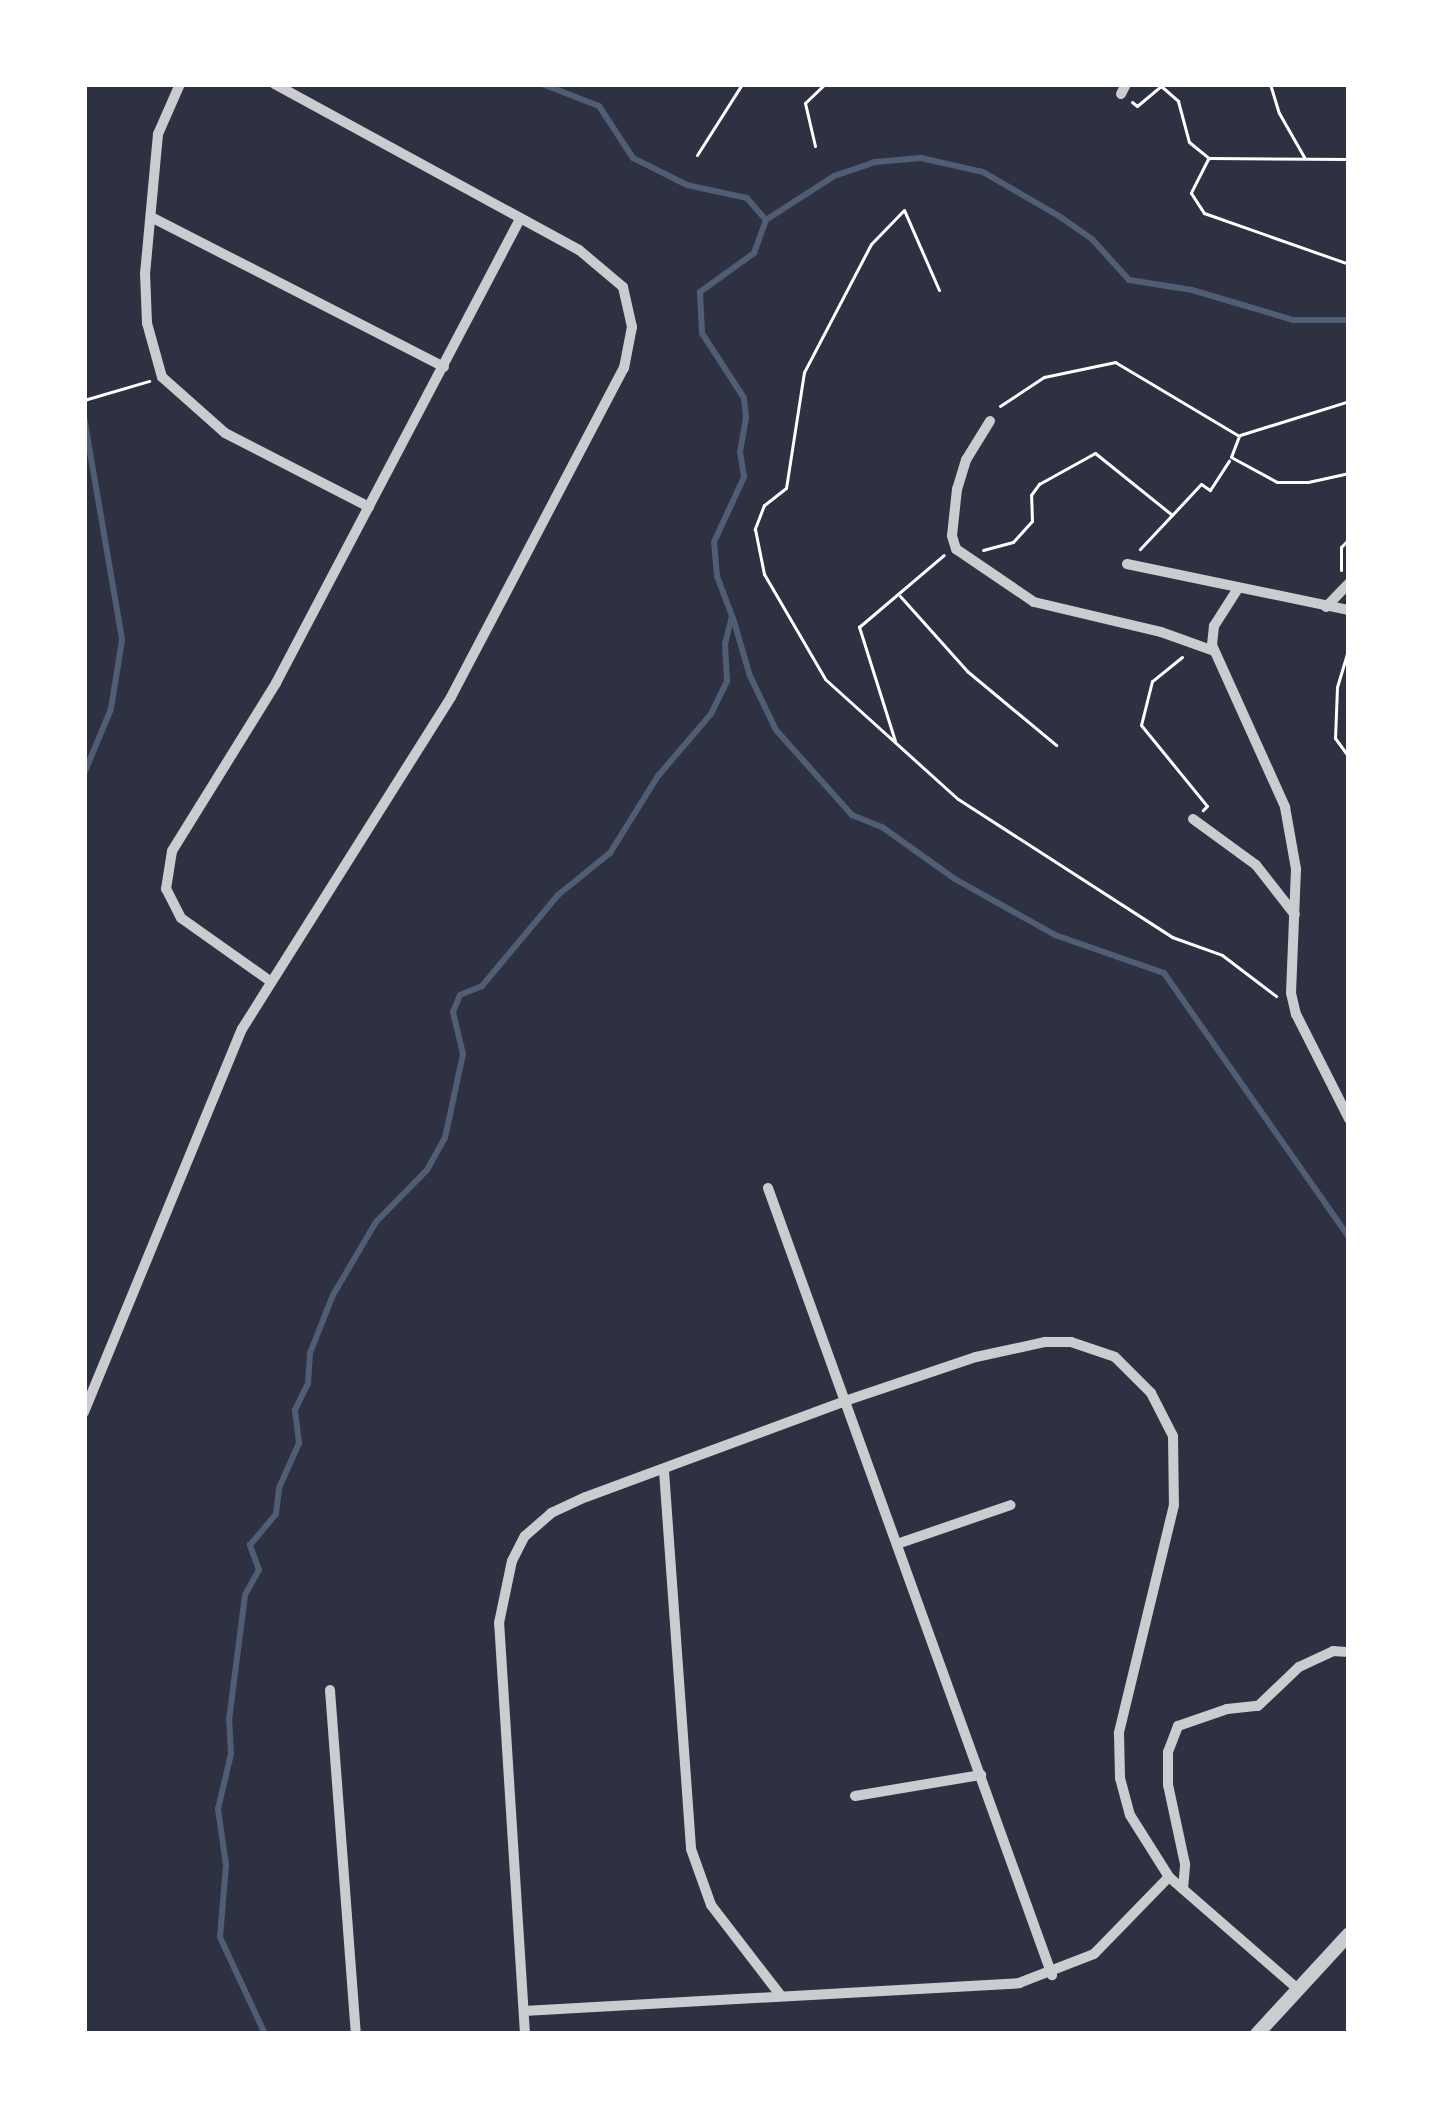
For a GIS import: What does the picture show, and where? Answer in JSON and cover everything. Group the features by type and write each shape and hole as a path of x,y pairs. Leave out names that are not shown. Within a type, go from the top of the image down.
{"street":[{"path":"180,84 158,134 151,217 147,323 162,377 225,433 369,507"},
{"path":"84,1412 242,1029 405,777 624,368 633,314 622,287 579,250 274,84"},
{"path":"151,217 444,367"},
{"path":"270,981 181,918 166,889 166,868 172,850 276,683 520,219"},
{"path":"989,421 966,460 957,489 953,545 1034,602 1214,651"},
{"path":"1127,564 1349,610"},
{"path":"1326,607 1347,584"},
{"path":"1237,590 1214,626 1214,651 1286,807 1296,869 1292,993 1296,1014 1349,1119"},
{"path":"1193,819 1256,865 1297,918"},
{"path":"768,1187 1052,1975"},
{"path":"525,2034 502,1599 512,1561 535,1525 586,1496 664,1471 845,1400 976,1357 1045,1342 1071,1342 1114,1357 1150,1393 1172,1436 1177,1483 1126,1694 1118,1755 1130,1815 1169,1877 1298,1989"},
{"path":"664,1471 691,1849 711,1905 782,1996"},
{"path":"897,1544 1011,1505"},
{"path":"1183,1889 1185,1864 1168,1785 1168,1752 1178,1726 1227,1708 1258,1706 1298,1667 1333,1651 1349,1652"},
{"path":"330,1690 356,2034"},
{"path":"855,1796 981,1774"},
{"path":"524,2011 973,1987 1052,1975 1112,1940 1169,1877"},
{"path":"1257,2034 1349,1934"}],"path":[{"path":"697,155 742,84"},
{"path":"815,146 805,103 825,84"},
{"path":"1270,84 1279,113 1305,158"},
{"path":"1123,89 1137,106 1161,86 1178,100 1190,142 1209,158 1349,158"},
{"path":"1209,158 1191,193 1204,213 1349,264"},
{"path":"939,290 904,209 871,244 804,371 786,488 764,505 755,529 764,574 825,679 958,799 1172,937 1222,955 1268,986 1280,1001"},
{"path":"989,421 1005,399 1044,377 1115,362 1239,436 1349,401"},
{"path":"84,400 162,377"},
{"path":"1127,564 1201,484 1210,490 1239,436"},
{"path":"964,554 1013,542 1032,521 1031,495 1039,484 1095,453 1172,515"},
{"path":"1231,458 1277,482 1308,482 1349,473"},
{"path":"1347,584 1339,557 1349,539"},
{"path":"896,745 860,627 953,545"},
{"path":"898,595 967,670 1056,745"},
{"path":"1193,819 1207,806 1141,725 1152,681 1197,645"},
{"path":"1349,647 1336,687 1335,738 1349,757"}],"waterway":[{"path":"265,2034 220,1937 226,1865 218,1809 231,1754 229,1720 245,1595 259,1570 250,1545 276,1514 279,1488 299,1443 295,1410 308,1383 310,1353 333,1295 376,1222 427,1170 445,1138 463,1054 453,1012 460,995 482,986 558,895 610,853 658,776 711,714 727,681 725,644 732,616 717,576 714,542 744,477 740,452 746,418 744,398 702,333 700,292 754,253 766,220 747,198 687,185 633,158 599,106 542,84"},
{"path":"766,220 834,176 875,162 921,158 983,172 1059,216 1092,239 1129,280 1192,290 1293,320 1349,320"},
{"path":"84,417 122,640 111,709 84,774"},
{"path":"733,618 750,676 776,730 852,815 882,827 955,879 1055,935 1164,973 1349,1237"}]}
